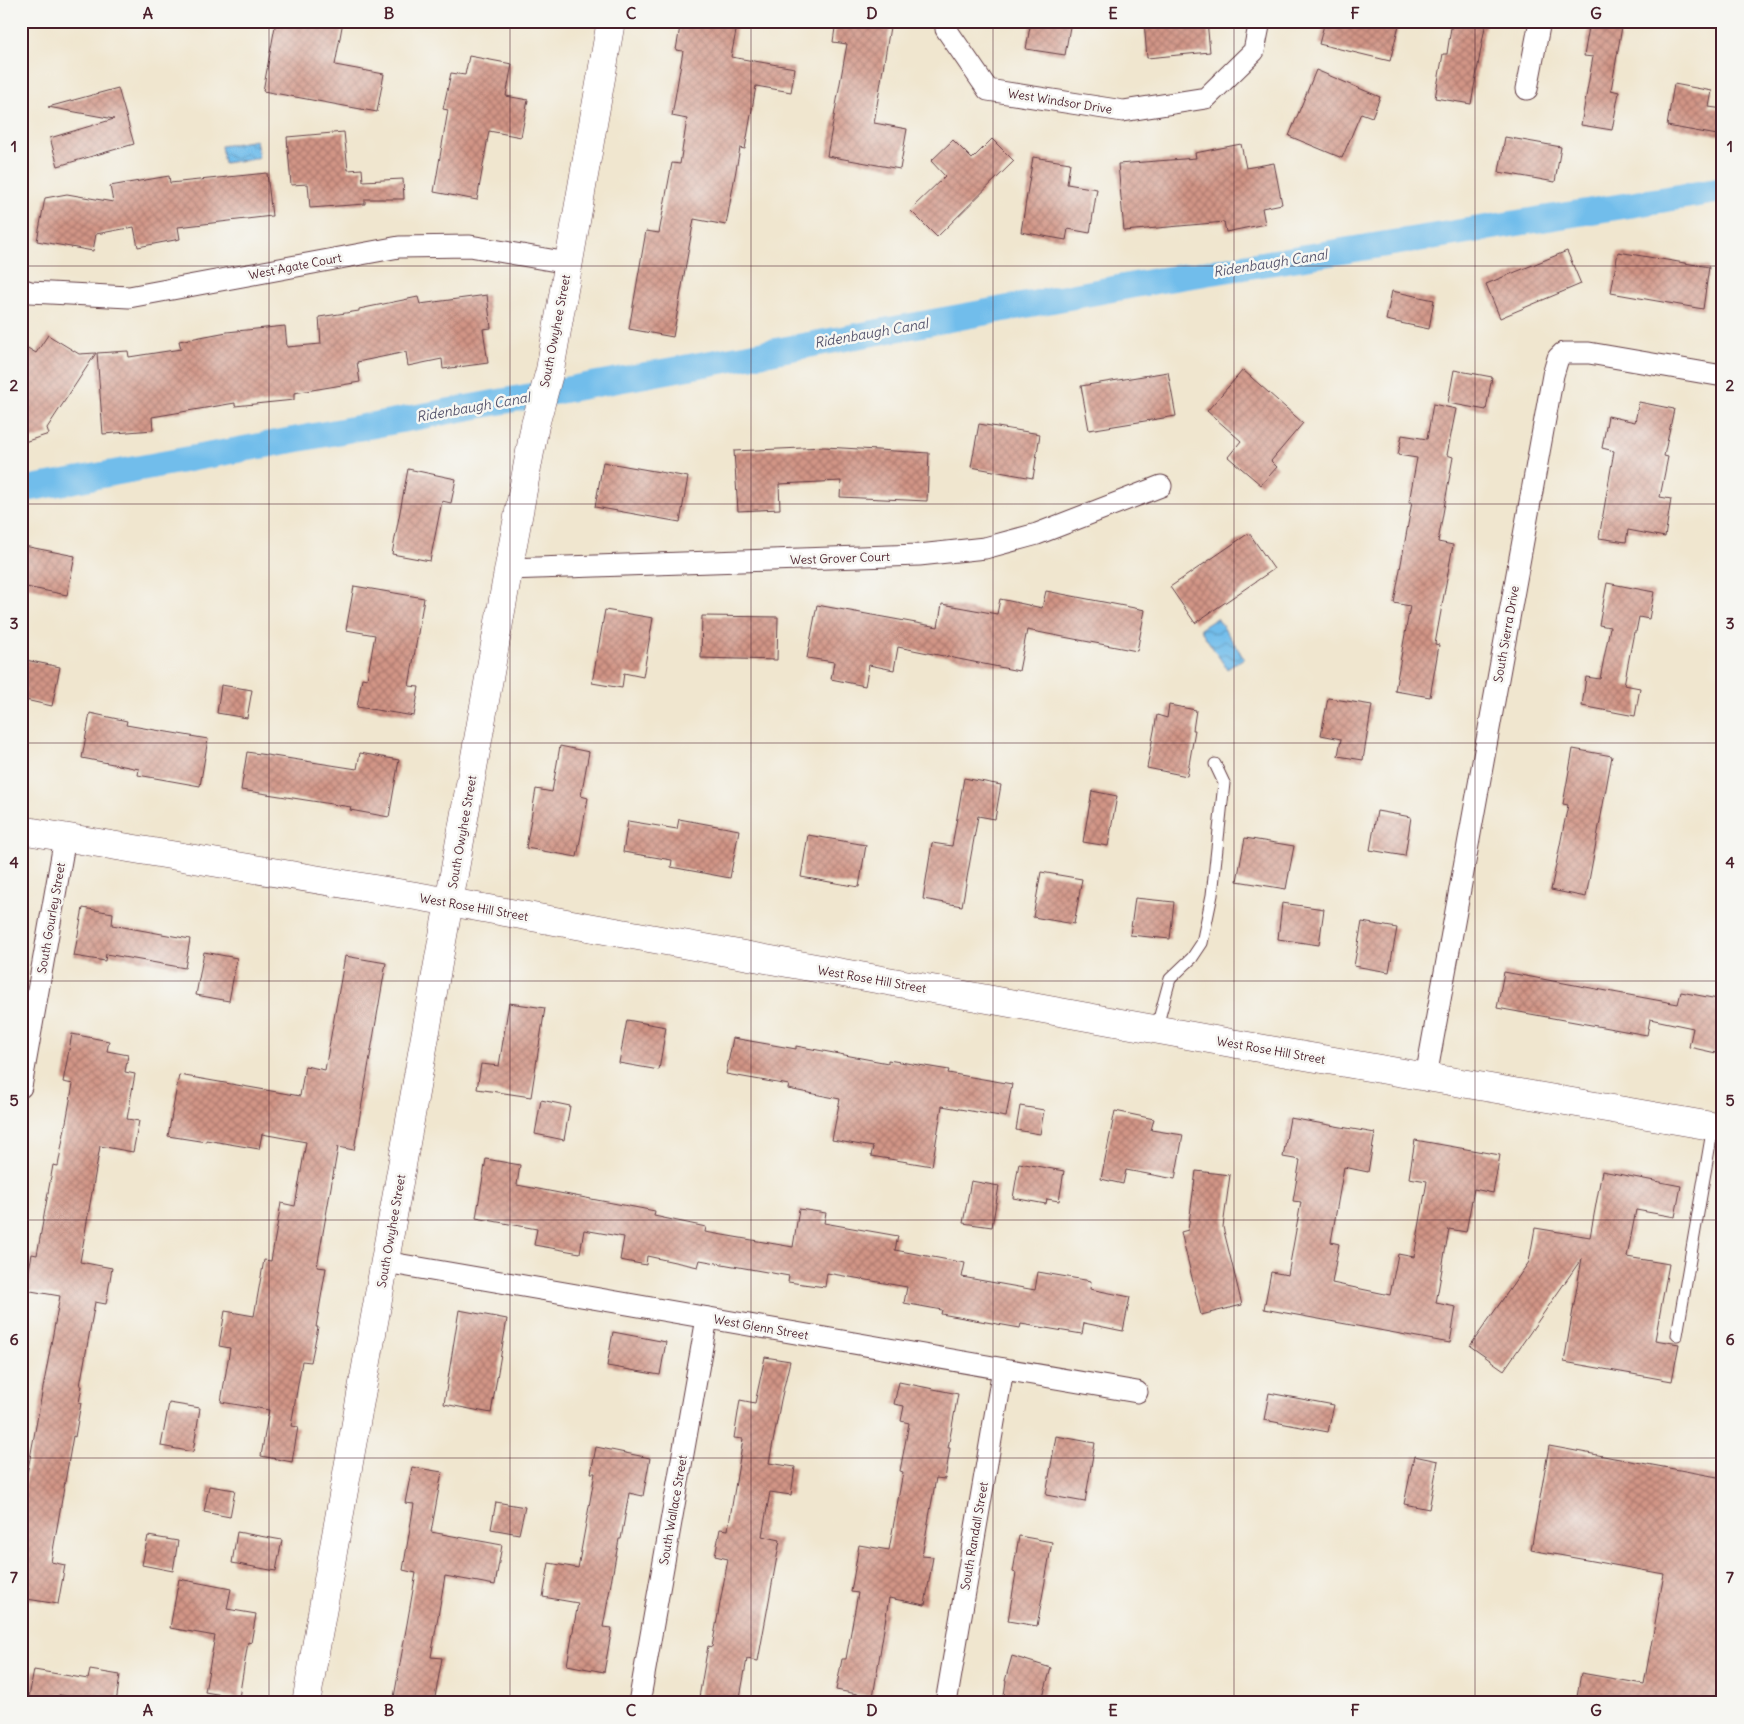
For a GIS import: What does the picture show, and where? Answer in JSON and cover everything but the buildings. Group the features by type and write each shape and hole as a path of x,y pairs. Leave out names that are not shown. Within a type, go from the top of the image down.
{"street":[{"name":"South Owyhee Street","path":"306,1703 508,569 534,426 550,370 611,21"},
{"name":"West Windsor Drive","path":"948,21 946,30 988,90 1123,111 1206,98 1254,51 1260,21"},
{"path":"1527,89 1540,21"},
{"name":"West Agate Court","path":"21,289 30,292 129,297 398,246 470,246 568,263"},
{"name":"South Sierra Drive","path":"1426,1076 1553,375 1558,358 1562,353 1589,353 1723,376"},
{"name":"West Grover Court","path":"508,569 919,555 985,548 1036,534 1161,486"},
{"name":"West Rose Hill Street","path":"21,830 449,902 1156,1030 1718,1127"},
{"name":"South Gourley Street","path":"21,1087 65,838"},
{"name":"West Glenn Street","path":"386,1262 1137,1392"},
{"name":"South Wallace Street","path":"640,1703 708,1318"},
{"name":"South Randall Street","path":"946,1703 1003,1369"}],"lane":[{"path":"1156,1030 1170,979 1192,958 1202,943 1212,895 1224,783 1215,764"},
{"path":"1677,1335 1718,1127"}],"water":[{"path":"256,140 259,158 224,163 221,146"},
{"path":"1217,618 1244,658 1227,669 1200,629"}],"waterway":[{"name":"Ridenbaugh Canal","path":"21,490 1156,281 1723,190"}]}
